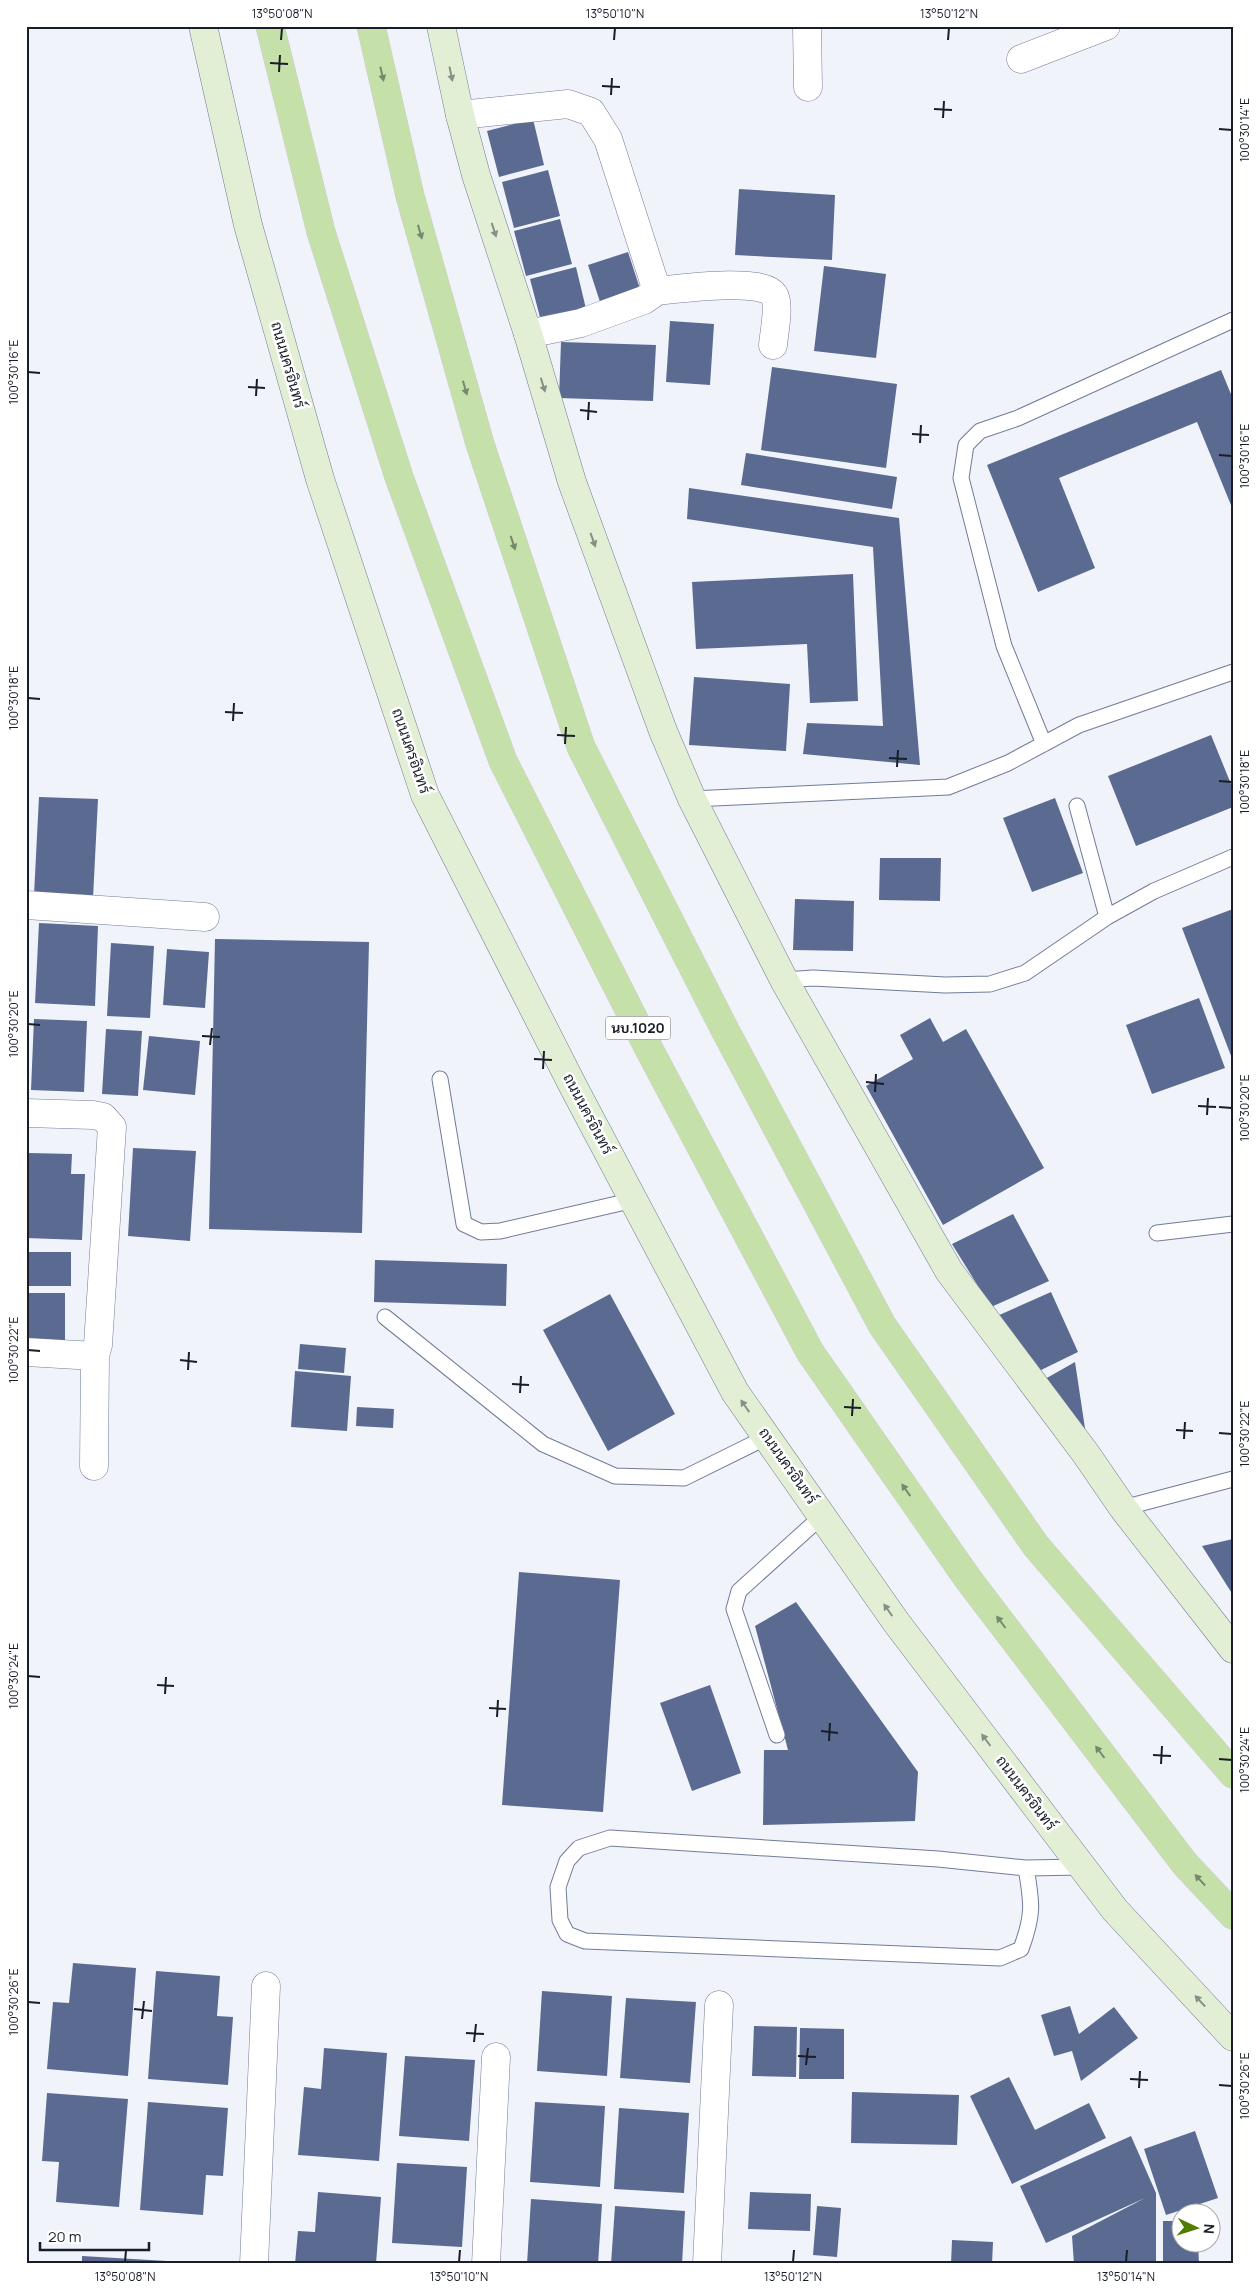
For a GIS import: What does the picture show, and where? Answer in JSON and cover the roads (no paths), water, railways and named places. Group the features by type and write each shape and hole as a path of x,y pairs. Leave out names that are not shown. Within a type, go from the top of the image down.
{"main road":[{"name":"ถนนนครอินทร์","path":"203,26 248,225 320,479 425,795 634,1200 736,1392 896,1622 1115,1910 1233,2037"},
{"name":"นบ.1020","path":"270,26 321,232 399,477 503,762 641,1034 810,1352 974,1587 1185,1864 1233,1915"},
{"path":"371,26 410,196 480,444 581,747 725,1030 882,1325 1036,1546 1233,1774"},
{"path":"441,26 460,115 476,174 528,334 572,482 663,731 692,799 784,980 949,1271 1086,1454 1123,1508 1233,1649"}],"street":[{"path":"807,26 808,87"},
{"path":"1021,59 1052,37 1106,26"},
{"path":"460,115 568,104 591,112 608,139 658,291"},
{"path":"528,334 581,323 644,300 658,291 718,284 767,289 774,294 777,304 773,345"},
{"path":"26,905 205,917"},
{"path":"26,1113 93,1115 103,1117 112,1127 98,1345 95,1356 94,1466"},
{"path":"26,1352 95,1356"},
{"path":"254,2264 266,1986"},
{"path":"707,2264 719,2006"},
{"path":"486,2264 496,2057"}],"lane":[{"path":"1044,744 1004,646 961,478 966,445 980,431 1018,418 1233,320"},
{"path":"692,799 948,787 1008,763 1079,725 1233,672"},
{"path":"1077,806 1107,917"},
{"path":"784,980 813,978 945,986 990,984 1025,973 1107,917 1154,891 1233,857"},
{"path":"440,1079 464,1224 481,1232 500,1231 634,1200"},
{"path":"1157,1233 1233,1224"},
{"path":"385,1317 543,1444 616,1476 684,1478 766,1437"},
{"path":"1123,1508 1233,1479"},
{"path":"778,1736 734,1609 739,1591 822,1516"},
{"path":"1026,1868 1032,1904 1028,1930 1021,1948 1000,1958 585,1941 567,1934 560,1920 558,1887 567,1861 579,1848 610,1838 938,1859 1026,1868 1082,1866"}]}
